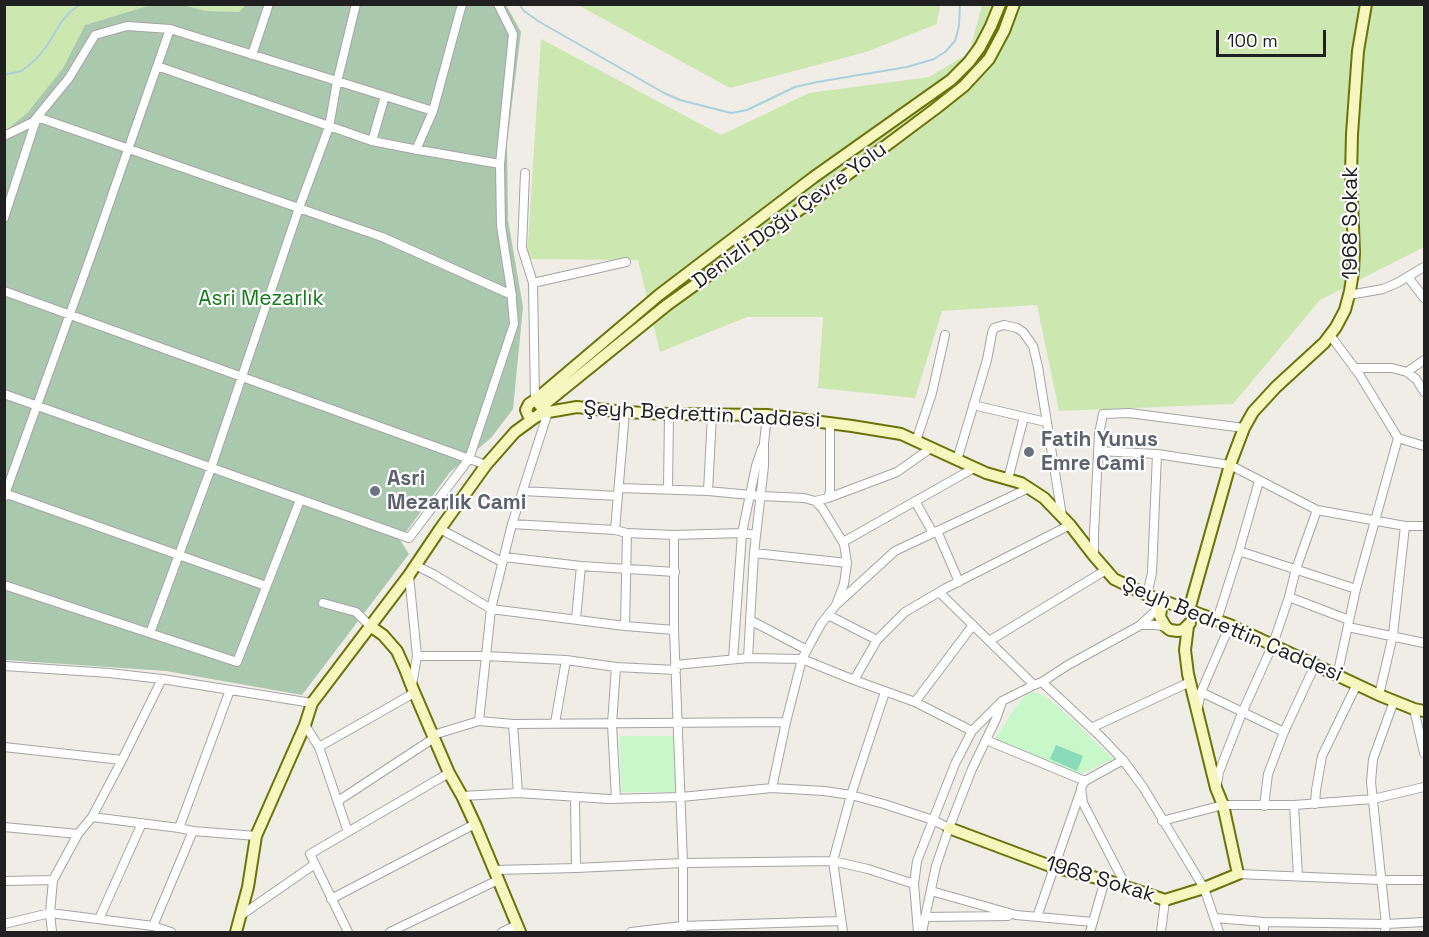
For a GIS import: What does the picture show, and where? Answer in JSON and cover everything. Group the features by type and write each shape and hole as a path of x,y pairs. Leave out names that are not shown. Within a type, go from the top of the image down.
{"street":[{"path":"252,55 269,4"},
{"path":"150,633 211,468 299,208 329,127 337,82 356,4"},
{"path":"416,150 433,111 462,4"},
{"path":"4,394 409,538 469,459 514,324 512,295 501,226 500,164 513,34 498,4"},
{"name":"Denizli Doğu Çevre Yolu","path":"541,410 659,295 814,177 951,80 980,47 1000,4"},
{"name":"Denizli Doğu Çevre Yolu","path":"541,410 667,305 824,192 964,86 989,59 1004,31 1014,4"},
{"name":"1968 Sokak","path":"1188,626 1230,465 1244,428 1254,412 1276,387 1324,343 1345,310 1353,272 1352,134 1358,51 1366,4"},
{"path":"4,136 33,122 69,78 95,35 127,26 170,29 433,111"},
{"path":"170,29 5,494 266,586"},
{"path":"157,66 372,141 500,164"},
{"path":"372,141 385,96"},
{"path":"37,117 382,237 512,295"},
{"path":"4,218 37,117"},
{"path":"479,721 491,609 512,524 523,491 541,410 532,283 522,248 525,173"},
{"path":"532,283 626,262"},
{"path":"1349,295 1383,288 1425,267"},
{"path":"1408,277 1425,298"},
{"path":"4,291 486,465"},
{"path":"854,680 877,640 905,612 1066,521 1033,346 1023,332 1017,328 1004,325 994,328 987,360 957,460"},
{"path":"916,441 932,393 945,335"},
{"path":"1330,335 1354,368 1398,438 1425,446"},
{"path":"1407,372 1425,360"},
{"path":"1354,368 1392,369 1407,372 1416,379 1425,392"},
{"path":"973,405 1046,422"},
{"name":"Şeyh Bedrettin Caddesi","path":"236,933 248,887 256,836 305,725 312,703 412,570 486,465 515,432 541,410 577,407 669,414 767,415 901,434 986,473 1021,483 1044,498 1114,579 1162,603 1230,625 1379,695 1421,708"},
{"path":"515,432 526,410 532,418 541,410"},
{"path":"615,530 625,412"},
{"path":"1094,556 1099,434 1103,414 1129,413 1244,428"},
{"path":"668,489 669,414"},
{"path":"708,491 712,415"},
{"path":"748,658 754,553 767,415"},
{"path":"1008,479 1024,417"},
{"path":"828,498 830,491 830,423"},
{"path":"1337,676 1356,589 1398,438"},
{"path":"733,659 742,533 756,466 764,443"},
{"path":"523,491 618,492 668,489 804,498 815,501 897,472 931,448"},
{"path":"1098,451 1157,454 1230,465 1317,510 1406,526 1425,526"},
{"path":"1147,595 1152,573 1157,454"},
{"path":"843,542 974,468"},
{"path":"1217,620 1259,482"},
{"path":"772,788 802,659 836,605 895,551 1029,488"},
{"path":"4,585 237,662 300,500"},
{"path":"815,501 822,508 843,542 847,563 844,584 836,605"},
{"path":"915,501 935,532 959,582"},
{"path":"1216,788 1219,772 1242,713 1273,644 1317,510"},
{"path":"512,524 615,530 627,534 742,533 756,535"},
{"path":"1379,695 1393,635 1406,526"},
{"path":"440,529 503,560 675,572"},
{"path":"625,626 627,534"},
{"path":"674,535 683,863 682,929"},
{"path":"1239,551 1356,589"},
{"path":"754,553 847,563"},
{"path":"576,619 581,566"},
{"path":"413,690 417,656 412,570 434,574 491,609 675,630"},
{"path":"989,641 1106,570"},
{"path":"939,592 989,641 1091,728 1123,760 1143,788 1204,888 1219,933"},
{"path":"1289,597 1348,624 1425,643"},
{"path":"323,603 356,612 383,635 396,651 449,773 475,824 518,929 502,933"},
{"path":"920,933 914,884 918,861 956,764 972,731 1002,701 1139,626 1162,603"},
{"path":"1162,603 1160,617 1185,650"},
{"path":"828,615 877,640"},
{"path":"750,620 807,650"},
{"path":"915,702 973,625"},
{"path":"1139,626 1156,625 1178,631 1188,626"},
{"path":"1197,711 1201,692 1230,625"},
{"path":"1188,626 1185,650 1190,682 1216,788 1223,805 1238,874 1425,880"},
{"path":"417,656 485,656 566,660 616,667 676,668 733,659 802,659 915,702 972,731"},
{"path":"555,723 566,660"},
{"path":"1264,806 1268,774 1315,664"},
{"path":"4,666 162,679 312,703"},
{"path":"616,667 612,724 616,799"},
{"path":"52,933 50,913 53,880 78,834 92,817 162,679"},
{"path":"1091,728 1190,682"},
{"path":"1315,804 1322,756 1357,684"},
{"path":"179,828 230,690"},
{"path":"319,747 413,690"},
{"path":"843,933 833,861 851,795 885,692"},
{"path":"1201,692 1284,732"},
{"path":"1386,928 1371,782 1373,759 1394,700"},
{"path":"920,933 936,866 949,828 1002,701"},
{"path":"1421,708 1425,753"},
{"path":"338,801 433,737 479,721 513,724 786,722"},
{"path":"513,724 518,794"},
{"path":"305,725 319,747 348,832"},
{"path":"986,740 1083,785"},
{"path":"4,747 122,760"},
{"path":"1037,917 1083,785 1123,760"},
{"path":"348,933 310,854 449,773"},
{"path":"1083,785 1083,803 1127,888"},
{"path":"1162,821 1223,805 1294,805 1373,799 1425,787"},
{"path":"462,796 518,794 616,799 681,797 772,788 824,790 884,804 933,820 949,828"},
{"path":"575,797 576,868"},
{"path":"1294,805 1298,876"},
{"path":"92,817 193,831 256,836"},
{"path":"99,919 142,823"},
{"path":"331,899 475,824"},
{"path":"4,827 78,834"},
{"name":"1968 Sokak","path":"949,828 1053,867 1105,880 1165,900 1238,874"},
{"path":"153,926 193,831"},
{"path":"390,933 496,875 576,868 683,863 833,861 868,869 914,884"},
{"path":"240,916 315,864"},
{"path":"4,881 53,880"},
{"path":"1090,933 1105,880"},
{"path":"931,891 1018,915"},
{"path":"1161,933 1165,900"},
{"path":"4,924 50,913 153,926 171,933"},
{"path":"925,917 1018,915 1093,922"},
{"path":"1215,918 1386,928 1425,922"},
{"path":"631,933 841,921"},
{"path":"1264,922 1264,933"},
{"path":"784,923 785,933"}],"green space":[{"name":"Asri Mezarlık","path":"247,4 506,5 521,32 507,143 508,220 523,307 513,409 491,438 450,472 400,540 409,554 302,695 166,671 5,660 5,131 27,113 63,68 85,25 151,5 183,5 206,11 239,12"},
{"path":"5,5 152,5 85,25 63,68 27,113 5,131"},
{"path":"183,5 247,5 239,12 206,11"},
{"path":"578,5 940,5 937,24 866,52 730,88"},
{"path":"982,5 1424,5 1424,247 1320,300 1233,404 1059,411 1037,305 942,311 915,398 818,388 823,317 747,317 660,352 638,260 527,259 541,39 721,135 809,93 929,77 969,53"},
{"path":"1034,692 1045,696 1071,718 1113,759 1079,775 994,741 1014,709 1025,696"},
{"path":"620,736 675,736 676,792 621,792"},
{"path":"1056,745 1083,756 1077,771 1050,759"}],"waterway":[{"path":"4,75 21,71 38,57 62,21 81,4"},
{"path":"519,4 524,11 538,21 664,93 680,100 731,113 747,110 795,87 907,67 934,59 945,52 955,41 959,26 960,4"}],"place":[{"name":"Fatih Yunus Emre Cami","path":"1029,452"},
{"name":"Asri Mezarlık Cami","path":"375,491"}]}
